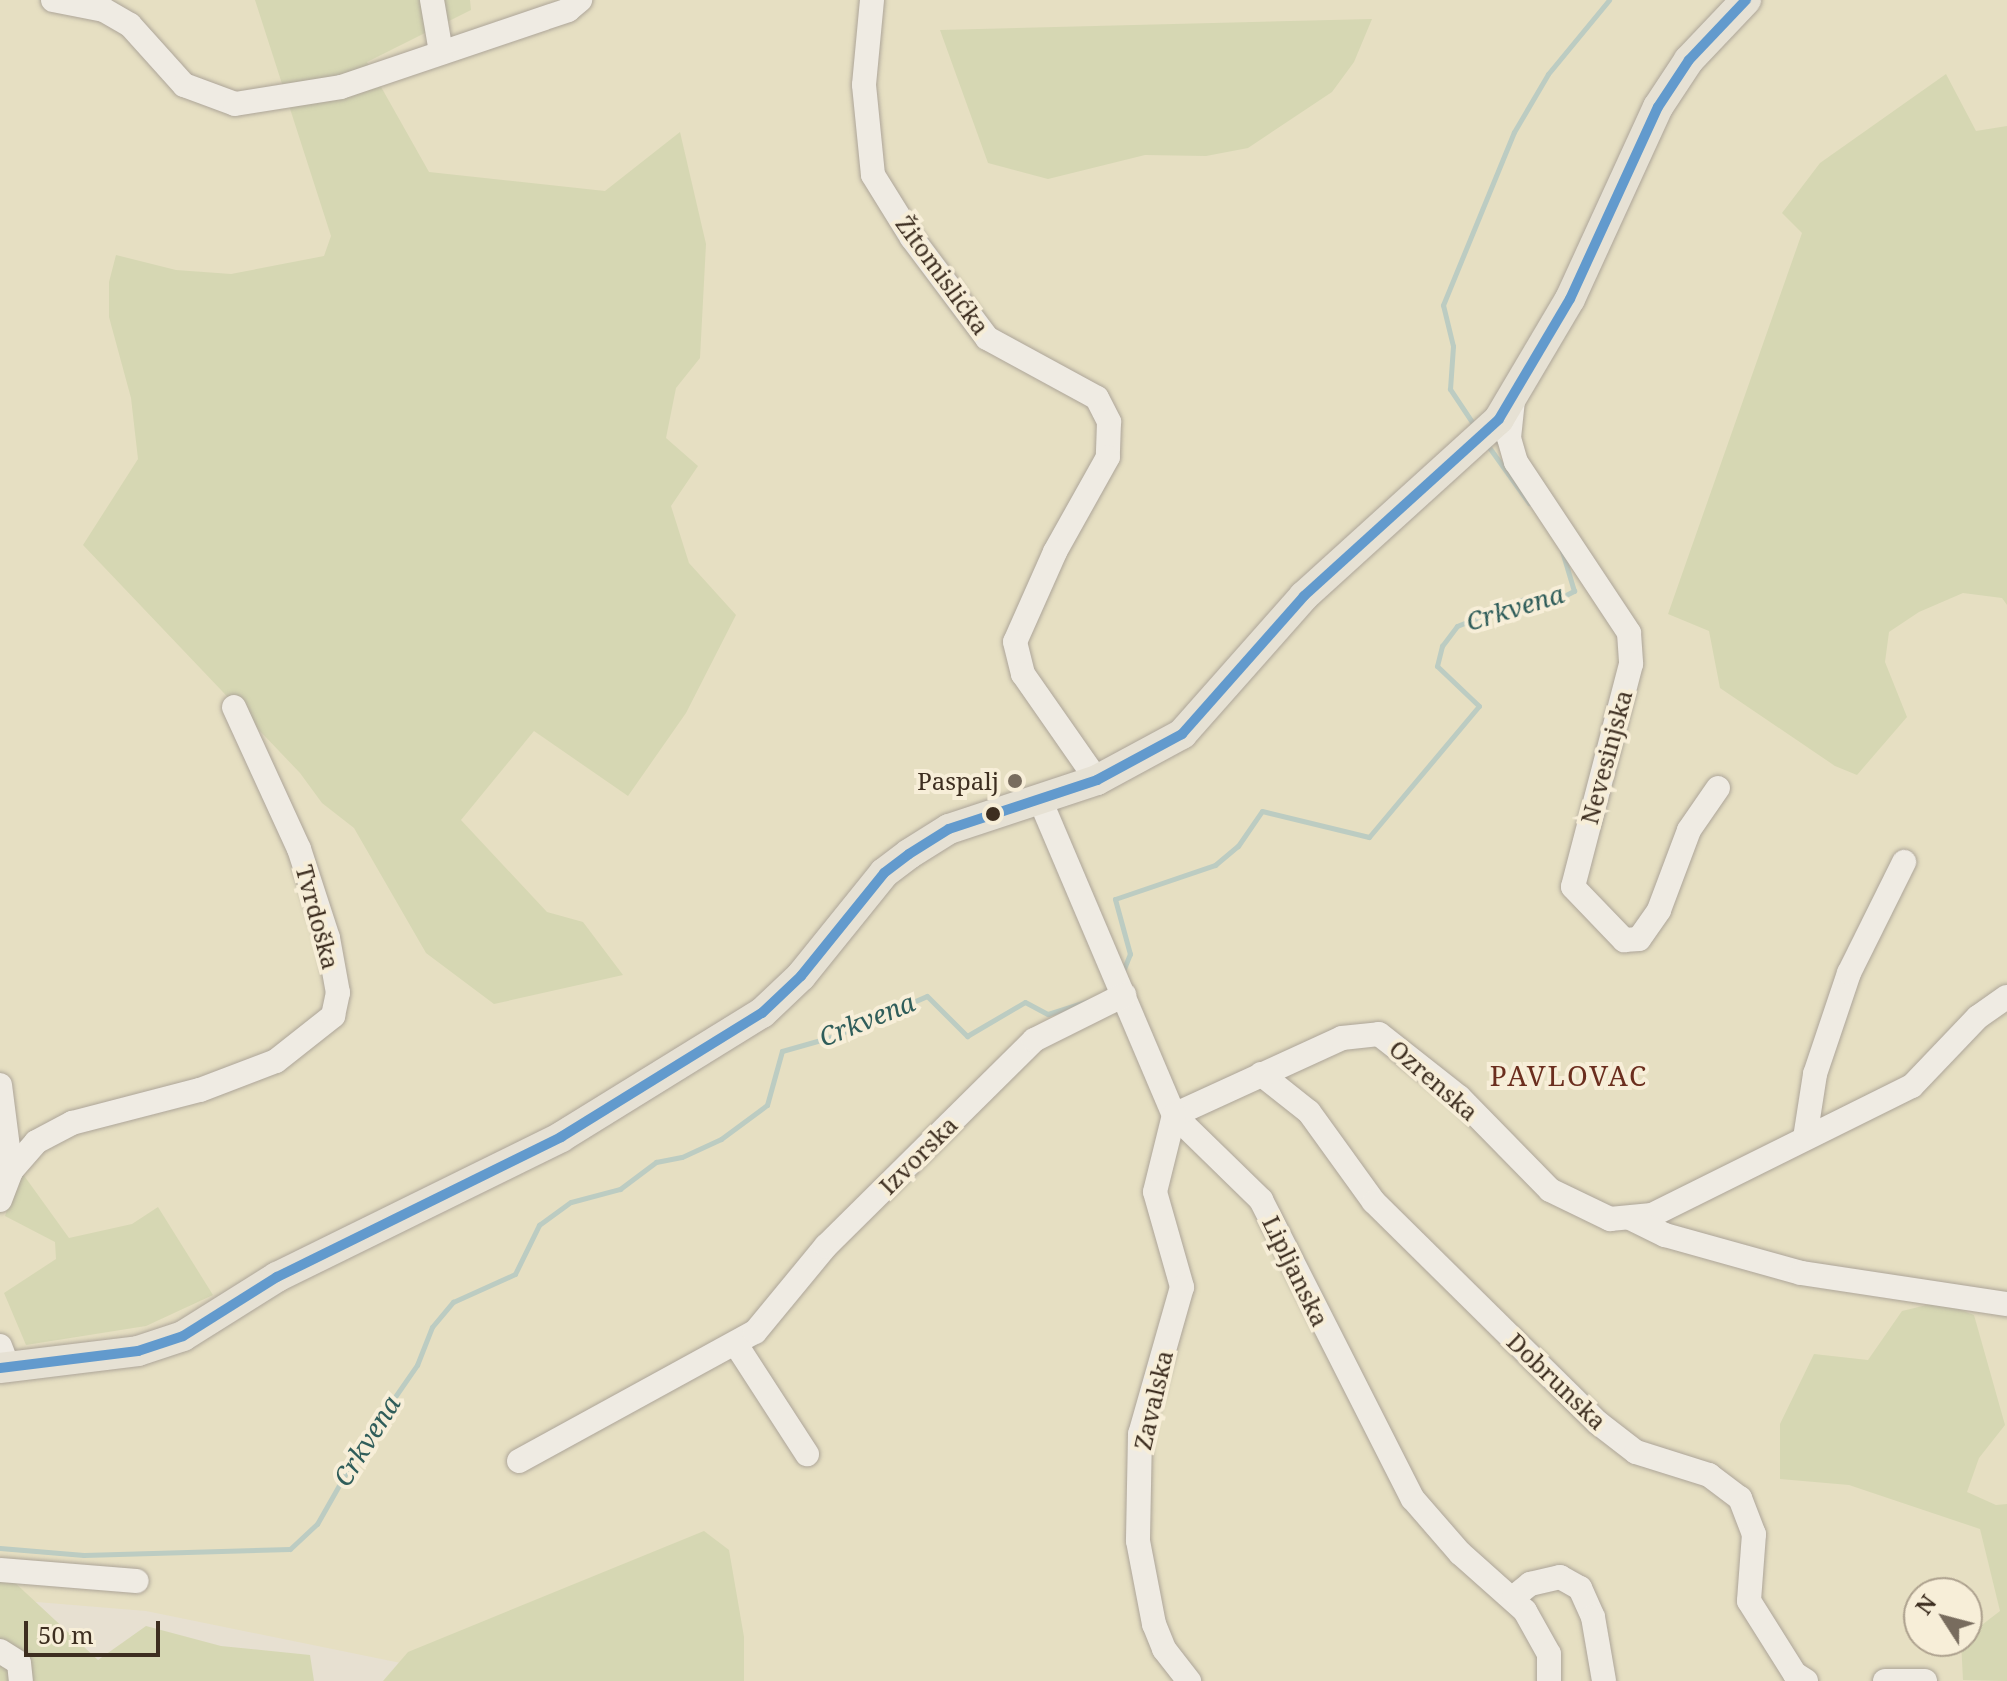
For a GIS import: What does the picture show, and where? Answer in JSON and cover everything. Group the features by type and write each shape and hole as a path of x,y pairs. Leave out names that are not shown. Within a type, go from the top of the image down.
{"main road":[{"path":"3,1360 138,1351 183,1336 277,1277 561,1137 762,1013 801,976 884,873 909,854 949,829 1041,802 1097,780 1182,734 1304,596 1470,448 1506,410 1570,299 1658,107 1733,4"}],"street":[{"path":"53,0 104,10 130,25 184,85 235,104 341,87 568,10 580,0"},
{"path":"432,0 441,52"},
{"name":"Žitomislićka","path":"872,0 864,85 873,175 987,338 1097,398 1109,422 1108,457 1055,552 1015,642 1023,674 1097,780"},
{"name":"Nevesinjska","path":"1506,410 1516,462 1629,633 1631,664 1573,887 1624,940 1639,939 1659,910 1689,830 1718,788"},
{"name":"Tvrdoška","path":"0,1200 11,1171 36,1142 72,1123 200,1090 276,1061 333,1016 338,993 319,908 299,849 234,707"},
{"name":"Lipljanska","path":"1041,802 1174,1115 1261,1200 1413,1499 1460,1553 1514,1597 1542,1637 1549,1654 1549,1681"},
{"path":"1805,1138 1815,1074 1849,973 1904,862"},
{"name":"Izvorska","path":"519,1461 737,1346 782,1304 826,1246 1034,1040 1122,992"},
{"name":"Ozrenska","path":"1174,1115 1342,1038 1379,1034 1459,1097 1550,1190 1610,1219 1652,1215 1912,1086 1978,1017 2007,997"},
{"name":"Dobrunska","path":"1261,1074 1309,1112 1374,1202 1597,1422 1636,1452 1709,1475 1740,1498 1754,1534 1749,1601 1795,1674 1806,1681"},
{"name":"Tvrdoška","path":"0,1085 11,1171"},
{"name":"Zavalska","path":"1174,1115 1155,1192 1182,1287 1140,1434 1138,1541 1154,1624 1164,1649 1189,1681"},
{"name":"Ozrenska","path":"1630,1218 1665,1235 1801,1273 2007,1304"},
{"path":"737,1346 807,1454"},
{"path":"0,1570 137,1581"},
{"path":"1514,1597 1530,1584 1560,1577 1580,1588 1593,1617 1604,1681"},
{"path":"0,1651 19,1663 21,1681"},
{"path":"1885,1681 1925,1681"}],"shaded area":[{"path":"0,0 2007,0 2007,1681 713,1681 440,1671 146,1611 0,1599"}],"green space":[{"path":"255,0 470,0 471,10 367,62 429,172 605,191 680,132 706,244 700,358 676,388 666,438 698,466 671,506 689,563 736,615 686,713 628,796 534,731 461,820 547,912 583,922 623,975 494,1004 426,953 354,828 322,803 300,773 83,545 138,459 131,398 109,317 109,282 116,255 176,270 231,274 324,256 331,236"},
{"path":"1372,19 1354,62 1332,92 1248,148 1206,156 1145,155 1048,179 988,163 940,30"},
{"path":"1946,74 1976,131 2007,126 2007,605 2002,598 1963,593 1919,612 1889,632 1885,662 1907,717 1857,775 1835,766 1720,688 1709,631 1668,614 1802,233 1782,213 1820,163"},
{"path":"20,1170 69,1238 132,1224 158,1207 213,1295 146,1326 26,1345 4,1293 56,1259 55,1242 5,1216"},
{"path":"1939,1302 1974,1315 2005,1425 1979,1458 1967,1492 1996,1505 2007,1504 2007,1681 1963,1680 1962,1657 1983,1657 1983,1624 2000,1611 1980,1529 1849,1485 1780,1479 1780,1424 1814,1354 1868,1360 1902,1311"},
{"path":"704,1531 729,1550 744,1637 744,1681 383,1681 408,1652"},
{"path":"0,1578 12,1580 98,1660 146,1626 221,1646 310,1655 314,1681 0,1681"}],"waterway":[{"name":"Crkvena","path":"1476,428 1450,389 1453,346 1443,305 1514,132 1548,74 1609,0"},
{"name":"Crkvena","path":"1486,443 1529,503"},
{"name":"Crkvena","path":"1121,976 1130,954 1115,899 1215,865 1238,846 1262,811 1369,837 1479,706 1437,666 1442,646 1457,626 1524,599 1552,602 1574,591 1562,551"},
{"name":"Crkvena","path":"0,1548 84,1555 290,1549 317,1524 363,1443 417,1365 432,1327 453,1302 515,1274 539,1225 571,1202 620,1189 656,1162 682,1157 721,1139 767,1105 782,1051 835,1036 927,996 967,1036 1025,1002 1048,1014 1088,1001"}],"transit line":[{"path":"0,1368 138,1351 183,1336 277,1277 561,1137 762,1013 801,976 884,873 909,854 949,829 1097,780 1182,734 1304,596 1499,419 1570,299 1658,107 1689,60 1746,0"}],"place":[{"name":"Paspalj","path":"1015,781"}],"district":[{"name":"PAVLOVAC","path":"1569,1075"}]}
